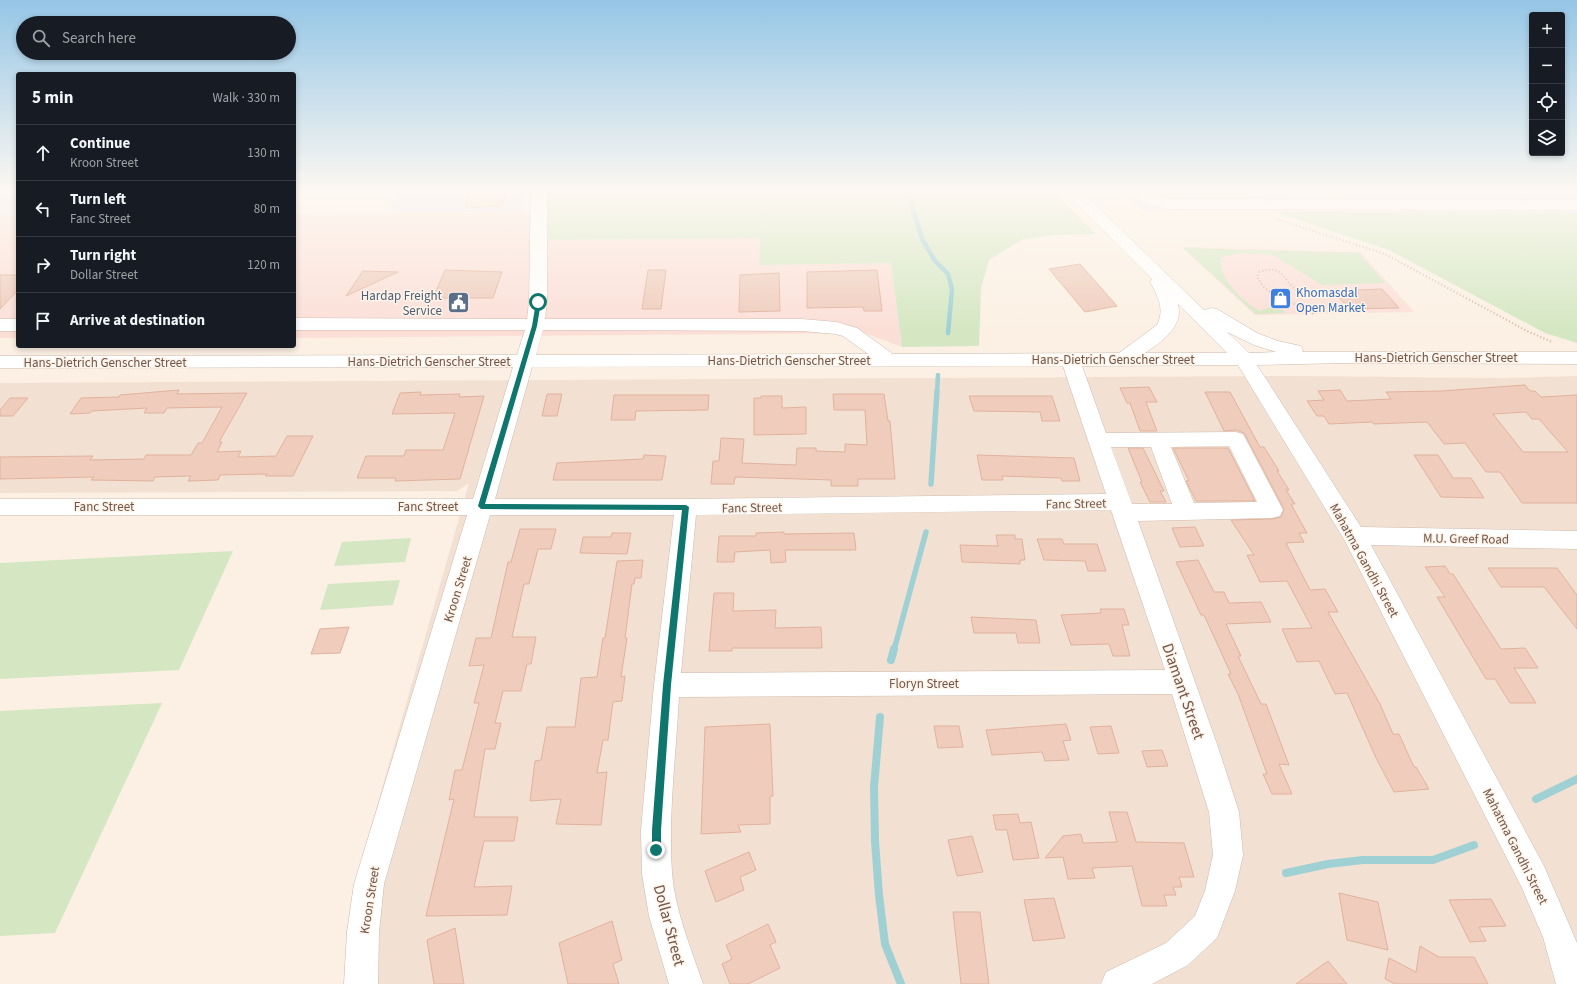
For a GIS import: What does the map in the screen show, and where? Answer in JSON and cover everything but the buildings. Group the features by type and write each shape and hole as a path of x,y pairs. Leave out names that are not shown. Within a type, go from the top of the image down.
{"street":[{"name":"Kroon Street","path":"361,984 363,932 369,884 535,326 538,302 539,238"},
{"name":"Mahatma Gandhi Street","path":"1121,238 1244,359 1354,536 1533,877 1559,936 1573,984"},
{"path":"1146,262 1212,314 1241,332 1283,348 1345,357"},
{"path":"1123,359 1159,335 1166,326 1170,315 1170,304 1160,284 1146,262"},
{"path":"296,324 535,326 802,325 837,328 850,332 889,360"},
{"path":"0,325 16,325"},
{"name":"Hans-Dietrich Genscher Street","path":"0,362 889,360 1070,358 1244,359 1345,357 1577,358"},
{"name":"Diamant Street","path":"1070,358 1123,508 1224,812 1228,855 1220,891 1206,927 1176,954 1118,984"},
{"name":"Fanc Street","path":"0,506 1123,508 1186,512 1272,510 1236,439 1158,440"},
{"path":"1099,440 1158,440 1186,512"},
{"name":"Dollar Street","path":"686,507 667,685 656,830 657,874 665,916 686,984"},
{"name":"M.U. Greef Road","path":"1354,536 1574,544"},
{"name":"Floryn Street","path":"667,685 1180,682"}],"path":[{"path":"1339,238 1385,254 1528,331 1556,344"},
{"path":"1313,314 1309,309 1298,306 1272,294 1261,283 1258,277 1259,272 1264,270 1277,271 1287,278 1296,290 1320,295 1331,295"}],"shaded area":[{"path":"0,238 16,238 16,338 0,338"},
{"path":"296,238 539,238 539,240 760,238 759,265 891,263 902,347 864,333 296,338"},
{"path":"1181,247 1361,252 1414,312 1255,315"},
{"path":"1293,376 1502,378 1577,376 1577,984 347,984 346,934 357,876 469,483 457,491 0,493 0,383"}],"green space":[{"path":"539,238 1034,238 1021,240 989,260 981,288 979,346 902,347 891,263 759,265 760,238 539,240"},
{"path":"1352,238 1577,238 1577,343 1545,333 1389,250"},
{"path":"1183,248 1359,253 1385,283 1322,285 1273,255 1242,253 1221,257 1223,273 1232,288 1239,295 1259,311 1277,305 1286,313 1256,314"},
{"path":"411,538 405,562 334,566 342,542"},
{"path":"233,551 179,670 0,679 0,563"},
{"path":"400,580 393,605 320,610 328,584"},
{"path":"162,703 55,933 0,936 0,711"}],"waterway":[{"path":"922,238 935,261 948,274 952,289 948,333"},
{"path":"937,392 938,375"},
{"path":"931,484 937,391"},
{"path":"894,650 926,532"},
{"path":"891,660 894,649"},
{"path":"880,717 874,787 875,841 879,895 885,944 901,984"},
{"path":"1536,799 1577,779"},
{"path":"1286,873 1328,864 1363,860 1433,860 1474,845"}],"place":[{"name":"Khomasdal Open Market","path":"1280,299"},
{"name":"Hardap Freight Service","path":"458,302"}],"route":[{"path":"538,302 535,326 481,506 686,507 667,685 656,830 656,850"}]}
